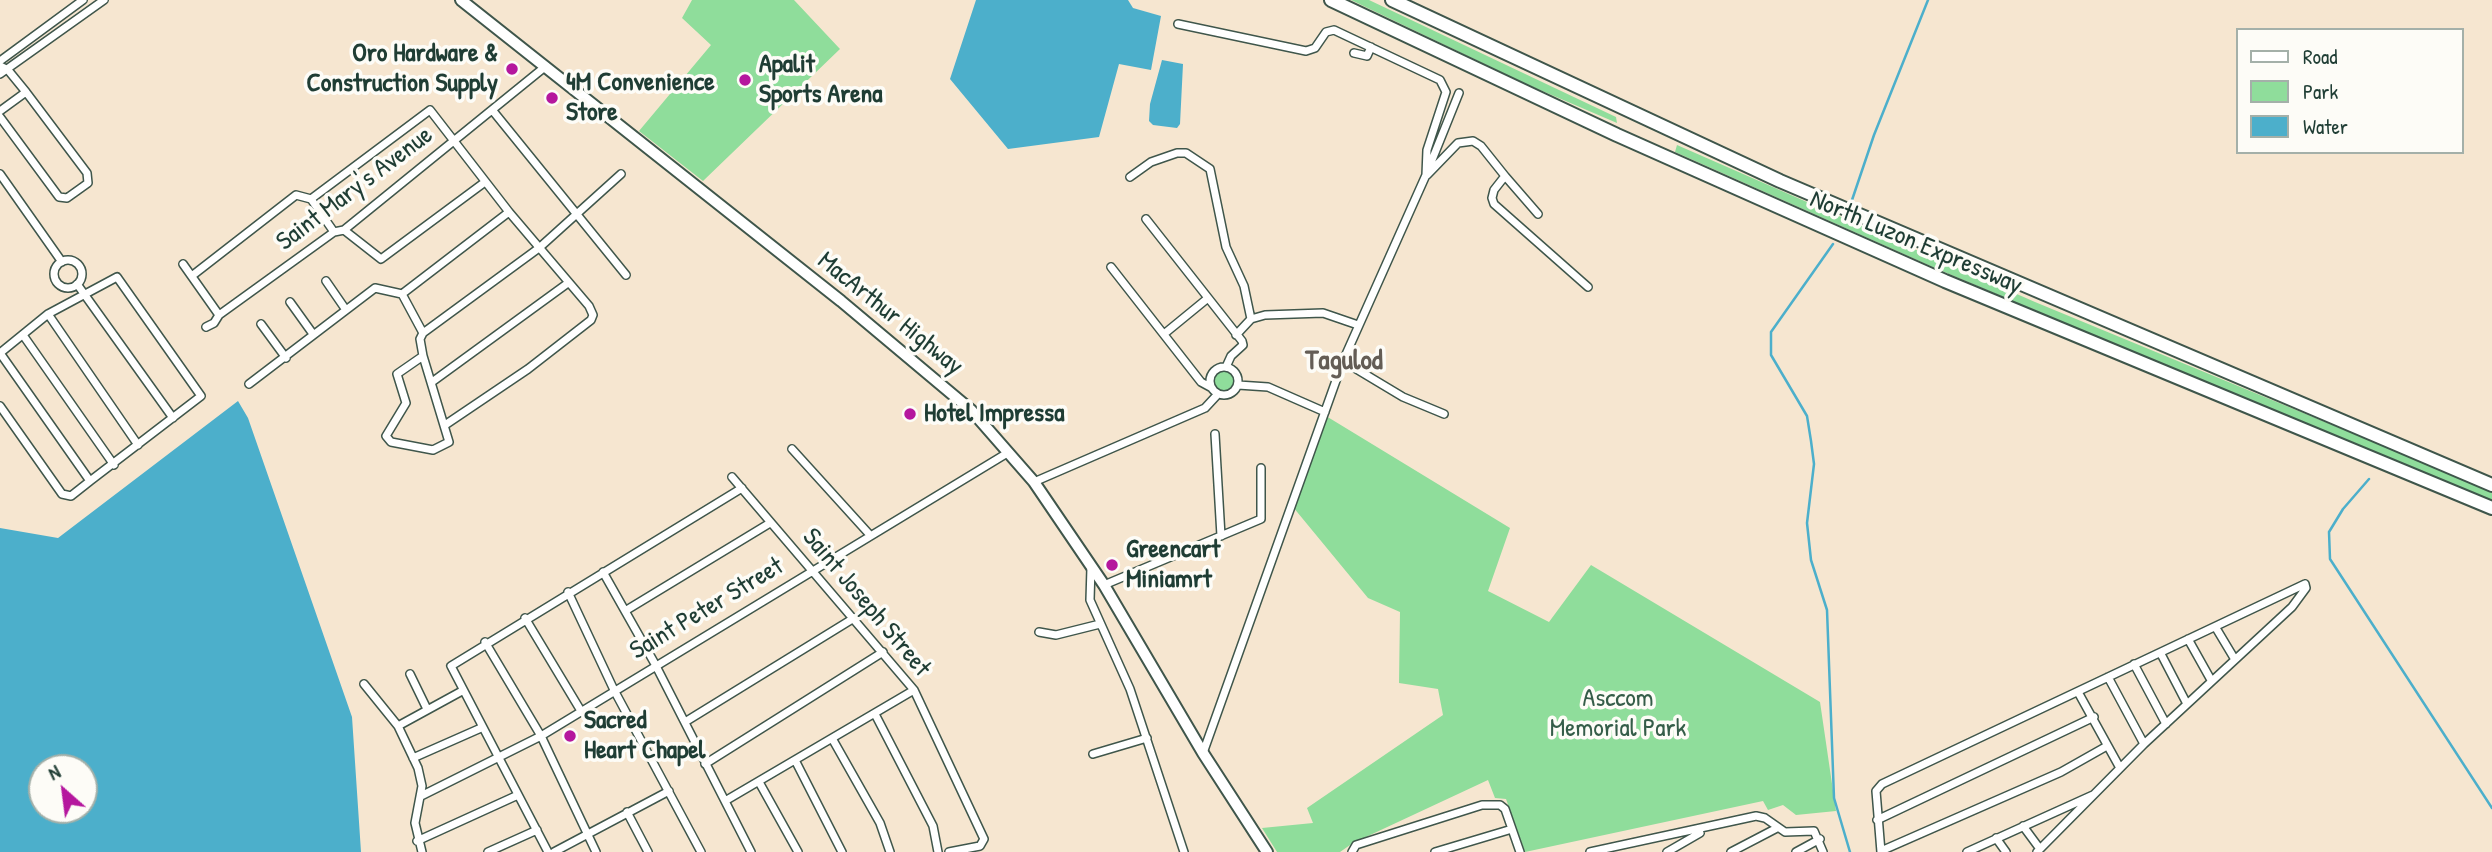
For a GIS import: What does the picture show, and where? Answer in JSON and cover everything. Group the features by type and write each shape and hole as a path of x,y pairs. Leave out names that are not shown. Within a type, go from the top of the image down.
{"highway":[{"name":"MacArthur Highway","path":"461,0 936,378 1010,451 1104,585 1203,753 1268,852"},
{"name":"North Luzon Expressway","path":"1331,0 1617,135 1932,275 2492,508"},
{"name":"North Luzon Expressway","path":"1391,0 1793,186 2492,485"}],"street":[{"path":"2,68 83,0"},
{"path":"2,68 104,0"},
{"path":"1178,24 1307,51 1315,48 1326,32 1334,30 1444,82 1446,92 1427,150 1426,176"},
{"path":"1354,53 1367,56 1371,47"},
{"name":"Saint Mary's Avenue","path":"206,327 215,323 219,315 334,232 344,230 546,66"},
{"path":"0,117 60,197 67,198 89,183 87,173 26,92 2,68"},
{"path":"0,111 26,92"},
{"path":"1203,753 1343,360 1426,176 1459,93"},
{"path":"311,199 427,109 591,309 591,320 528,369 445,425"},
{"path":"493,111 626,275"},
{"path":"1426,176 1458,143 1473,141 1538,215"},
{"path":"1130,177 1151,162 1177,153 1186,153 1210,169 1226,247 1244,286 1251,319"},
{"path":"0,174 62,262"},
{"path":"423,356 397,374 405,403 387,439 421,449 443,448 450,443 423,356 420,339 423,333 539,248 621,174"},
{"path":"1505,176 1494,190 1494,204 1588,288"},
{"path":"344,230 380,259 485,182"},
{"path":"192,275 296,195 311,199 334,232"},
{"path":"402,294 509,212"},
{"path":"1146,219 1243,345 1231,356 1226,367"},
{"path":"71,260 80,268 81,277 77,284 64,287 57,281 56,268 62,262 71,260"},
{"path":"183,264 219,315"},
{"path":"1034,482 1205,408 1215,391 1211,375 1217,368 1226,367 1238,375 1238,385 1232,393 1215,391 1201,382 1111,267"},
{"path":"0,406 62,494 71,496 200,399 201,393 122,280 115,278 48,314 0,353 90,481"},
{"path":"326,281 346,310"},
{"path":"432,382 568,282"},
{"path":"77,284 173,418"},
{"path":"249,384 375,288 402,294 423,333"},
{"path":"1164,334 1208,298"},
{"path":"290,302 313,334"},
{"path":"1237,335 1251,319 1315,312 1332,314 1358,325"},
{"path":"48,314 138,445"},
{"path":"261,324 286,358"},
{"path":"23,335 114,465"},
{"path":"1343,360 1356,365 1404,397 1444,414"},
{"path":"1238,385 1268,387 1325,412"},
{"path":"1215,434 1221,536"},
{"path":"792,449 870,535"},
{"name":"Saint Peter Street","path":"421,796 498,760 541,736 655,664 1010,451"},
{"path":"1104,585 1261,519 1261,468"},
{"name":"Saint Joseph Street","path":"732,477 914,690 956,775 984,843 949,852"},
{"path":"548,852 462,691 451,668 452,664 742,488"},
{"path":"625,611 771,523"},
{"path":"1091,566 1090,600 1130,690 1184,852"},
{"path":"603,572 655,664 751,852"},
{"path":"2023,826 2039,851 2144,744 2292,607 2306,588 2305,584 1882,784 1876,791 1881,852 2061,772 2107,747"},
{"path":"568,592 614,690 701,852"},
{"path":"525,618 581,711"},
{"path":"685,722 854,618"},
{"path":"1039,632 1056,635 1100,624"},
{"path":"2216,628 2234,658"},
{"path":"2188,639 2211,680"},
{"path":"485,642 541,736 596,852"},
{"path":"705,764 883,652"},
{"path":"2161,654 2187,704"},
{"path":"2134,664 2166,723"},
{"path":"410,674 427,709"},
{"path":"2108,677 2144,744"},
{"path":"364,684 398,726 421,778 421,796 415,823 417,841 422,852"},
{"path":"725,801 914,690"},
{"path":"398,726 462,691"},
{"path":"2078,692 2120,768"},
{"path":"875,714 933,826 939,852"},
{"path":"1877,820 2094,717"},
{"path":"413,758 481,728"},
{"path":"1093,754 1147,738"},
{"path":"832,740 880,822 890,852"},
{"path":"796,761 842,852"},
{"path":"759,782 798,852"},
{"path":"554,852 669,791"},
{"path":"1968,852 2097,794"},
{"path":"417,841 518,795"},
{"path":"1352,852 1356,845 1482,805 1504,806 1520,852"},
{"path":"627,812 648,852"},
{"path":"1590,852 1706,829 1756,816 1765,817 1777,828 1790,834 1814,831 1820,839 1823,852"},
{"path":"1435,852 1512,828"},
{"path":"1731,852 1777,828"},
{"path":"1667,852 1706,829"},
{"path":"488,852 537,830"},
{"path":"1997,838 2006,852"},
{"path":"1796,852 1820,839"}],"green space":[{"name":"Apalit Sports Arena","path":"692,0 794,0 840,49 703,181 639,131 711,45 682,18"},
{"path":"1351,0 1369,0 1616,117 1617,123 1526,84"},
{"path":"1677,145 2035,302 2492,491 2492,500 2310,427 1935,268 1675,152"},
{"path":"1224,371 1231,374 1234,381 1231,388 1224,391 1217,388 1214,381 1217,374"},
{"name":"Asccom Memorial Park","path":"1326,416 1510,528 1488,591 1549,622 1591,565 1820,702 1836,811 1796,815 1783,805 1768,810 1763,801 1525,852 1506,799 1495,798 1488,780 1353,843 1340,852 1277,852 1262,828 1313,823 1307,808 1443,715 1438,689 1399,683 1400,612 1368,598 1293,507"}],"water":[{"path":"976,0 1128,0 1133,8 1161,16 1151,70 1119,64 1099,137 1008,149 950,79"},
{"path":"1162,60 1183,64 1180,124 1177,128 1153,125 1149,121 1150,104"},
{"path":"238,401 248,418 352,717 361,852 0,852 0,528 58,538"}],"waterway":[{"path":"1851,203 1874,135 1928,0"},
{"path":"1833,244 1771,332 1771,355 1807,416 1811,441 1814,464 1807,523 1811,560 1827,610 1834,798 1850,852"},
{"path":"2369,479 2343,509 2329,532 2330,559 2492,808"}],"place":[{"name":"Oro Hardware & Construction Supply","path":"512,69"},
{"name":"Apalit Sports Arena","path":"745,80"},
{"name":"4M Convenience Store","path":"552,98"},
{"name":"Hotel Impressa","path":"910,414"},
{"name":"Greencart Miniamrt","path":"1112,565"},
{"name":"Sacred Heart Chapel","path":"570,736"}],"district":[{"name":"Tagulod","path":"1344,362"}]}
